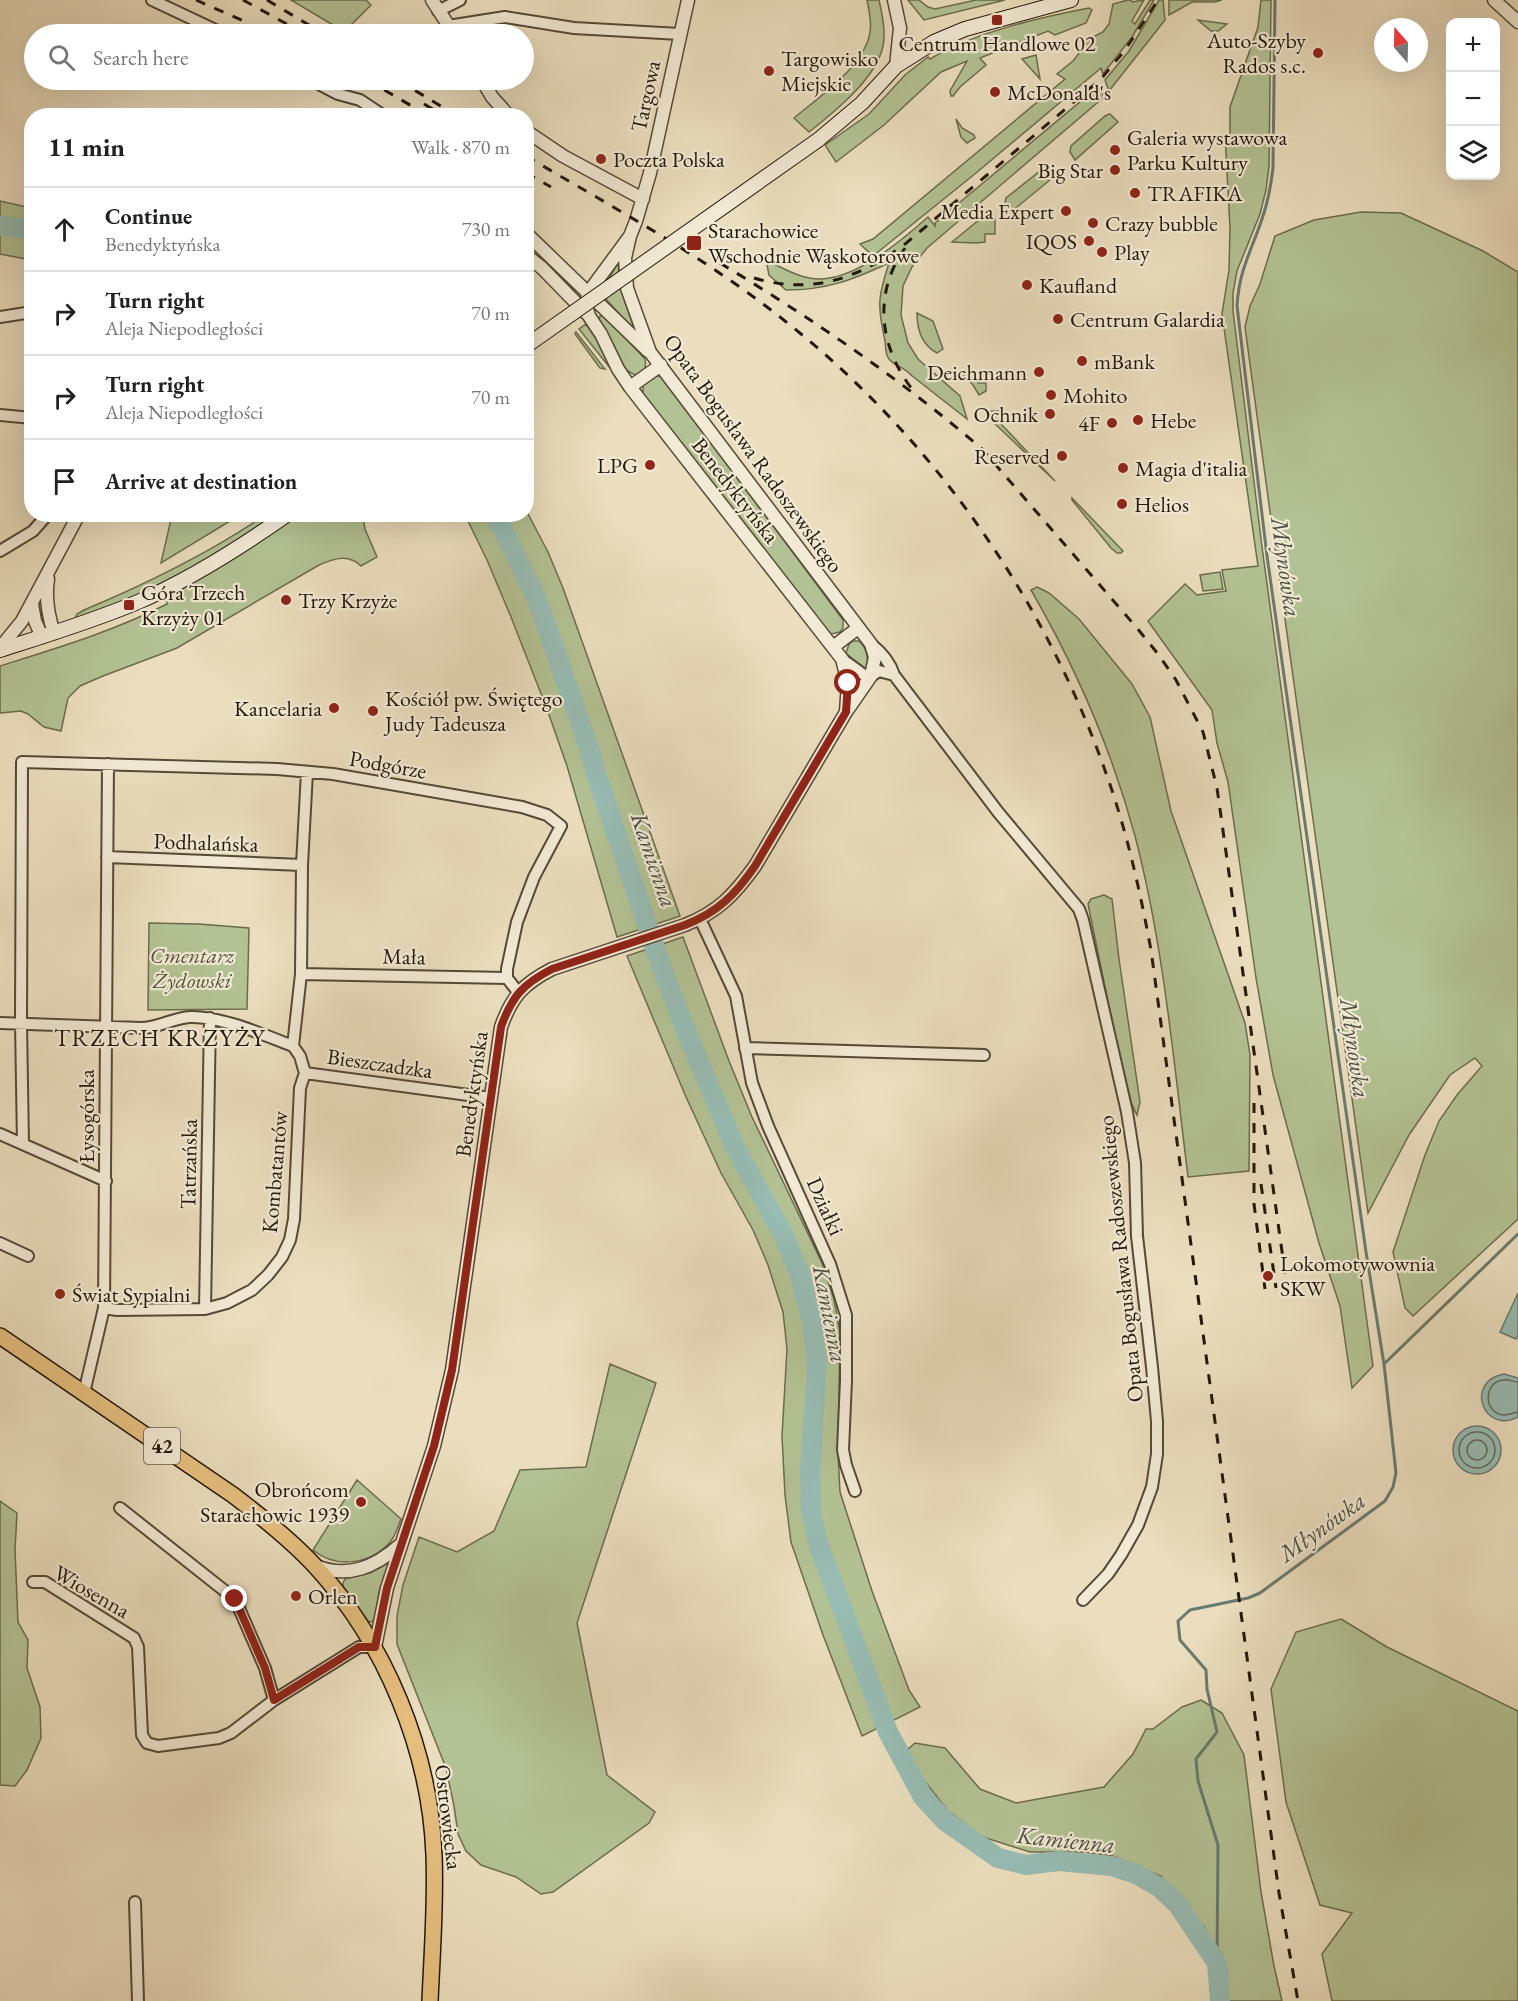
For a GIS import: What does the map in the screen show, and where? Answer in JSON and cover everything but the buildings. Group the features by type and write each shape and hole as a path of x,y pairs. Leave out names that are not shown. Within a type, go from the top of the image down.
{"main road":[{"path":"534,340 818,140 862,103 896,66 934,42 965,28 1071,0"},
{"path":"0,649 104,615 175,584 242,546 276,522"},
{"name":"42","path":"0,1336 233,1495 278,1531 316,1566 375,1647"},
{"name":"Ostrowiecka","path":"375,1647 404,1713 425,1784 434,1854 435,1894 430,2001"}],"street":[{"path":"153,0 203,24"},
{"path":"447,24 435,5 460,0"},
{"name":"Targowa","path":"588,293 630,236 643,199 688,0"},
{"path":"894,0 900,28 896,66"},
{"path":"1494,0 1518,22"},
{"path":"476,24 505,17 574,28 680,34"},
{"path":"330,90 360,100 372,108"},
{"path":"488,90 502,108"},
{"path":"534,136 572,161 643,199"},
{"name":"Opata Bogusława Radoszewskiego","path":"630,236 625,258 627,288 650,352 858,628 881,652 892,667 894,675 998,812 1079,909 1127,1112 1135,1163 1137,1236 1157,1421 1157,1454 1152,1487 1138,1525 1115,1565 1083,1600"},
{"path":"534,241 650,352"},
{"path":"534,262 589,316"},
{"name":"Benedyktyńska","path":"588,293 586,305 589,316 630,387 842,659 848,683 846,712"},
{"path":"0,317 24,313"},
{"path":"630,387 661,365"},
{"path":"0,415 24,417"},
{"path":"0,550 33,531 41,522"},
{"path":"0,649 22,621 75,522"},
{"path":"48,635 49,571"},
{"path":"32,604 35,621 48,635"},
{"path":"833,647 858,628"},
{"path":"871,644 875,657 871,676"},
{"path":"842,659 864,675 871,676 879,671 894,675"},
{"name":"Benedyktyńska","path":"375,1647 383,1602 434,1446 452,1370 501,1027 508,1008 518,992 533,979 552,969 685,925 700,919 722,905 745,880 846,712 871,676"},
{"name":"Podgórze","path":"21,1023 22,762 277,769 333,774 522,807 547,815 561,826 534,877 517,922 507,978"},
{"name":"Łysogórska","path":"84,1393 104,1308 108,764"},
{"path":"0,1023 153,1028 190,1017 210,1018 293,1046 301,974 302,865 307,772"},
{"name":"Podhalańska","path":"107,857 302,865"},
{"name":"Działki","path":"700,919 736,996 752,1083 768,1126 830,1264 846,1315 843,1450 855,1491"},
{"name":"Mała","path":"301,974 507,978"},
{"path":"507,978 518,992"},
{"name":"Tatrzańska","path":"205,1309 210,1018"},
{"path":"21,1023 23,1144"},
{"name":"Bieszczadzka","path":"293,1046 300,1056 305,1073 491,1098"},
{"path":"745,1048 981,1054"},
{"name":"Kombatantów","path":"104,1308 117,1310 205,1309 227,1303 252,1290 275,1266 290,1240 294,1219 300,1088 305,1073"},
{"path":"0,1134 106,1181"},
{"path":"0,1243 28,1257"},
{"path":"120,1508 235,1599 265,1668 274,1700 359,1647 375,1647"},
{"path":"316,1566 331,1572 364,1568 377,1563 401,1544"},
{"name":"Wiosenna","path":"33,1581 45,1582 134,1638 138,1647 142,1735 147,1743 158,1746 219,1738 231,1733 274,1700"},
{"path":"135,1902 138,2001"}],"green space":[{"path":"291,0 366,0 371,5 352,24 331,24"},
{"path":"867,0 879,0 884,40 879,58 872,71 853,94 809,132 794,118 840,80 860,57 871,28"},
{"path":"908,0 919,0 935,9 976,0 1005,0 924,20"},
{"path":"1128,0 1132,2 1144,0 1132,21 1135,24 1150,0 1154,0 1132,37 1103,74 1101,68 873,256 860,244 873,239 1065,79 1057,74 1073,61 1091,38 1103,32 1109,24 1113,4"},
{"path":"1159,0 1163,0 1165,20 1109,91 1105,80 1129,51"},
{"path":"1169,0 1222,0 1192,2 1169,15"},
{"path":"1261,0 1271,0 1269,166 1260,214 1237,271 1233,311 1262,547 1373,1366 1352,1388 1340,1306 1319,1243 1273,1075 1256,978 1228,782 1217,743 1212,710 1148,621 1185,584 1197,595 1226,591 1222,570 1258,566 1222,314 1229,270 1230,228 1225,135 1230,135 1230,107 1258,27"},
{"path":"1089,8 1092,10 1086,23 1055,35 1048,31 980,58 986,65 953,96 950,91 967,61 941,72 884,125 836,162 825,145 869,114 905,75 928,57 930,59 967,41 1007,27"},
{"path":"1198,20 1227,24 1218,31 1211,31"},
{"path":"1036,55 1040,79 1022,59"},
{"path":"1099,86 1104,97 927,248 912,267 903,286 901,315 908,343 918,359 960,396 967,419 908,372 893,363 886,353 880,301 889,263 839,283 801,290 786,290 769,275 766,260 805,277 821,279 838,276 855,270 888,250 928,217 935,226 935,223"},
{"path":"1110,114 1118,122 1075,160 1070,152 1071,146"},
{"path":"956,119 962,128 975,138 967,143 961,137"},
{"path":"1045,167 1050,168 1056,175 1011,212 1005,204 1006,198"},
{"path":"0,201 24,206 24,259 0,254"},
{"path":"1361,212 1401,213 1483,251 1518,272 1518,1219 1413,1316 1405,1308 1393,1252 1425,1155 1439,1121 1457,1095 1482,1066 1475,1058 1450,1075 1409,1135 1368,1213 1245,327 1250,306 1260,284 1275,236 1314,220"},
{"path":"992,214 995,218 995,234 985,234 985,242 952,242 985,215"},
{"path":"618,263 621,290 635,331 604,297 603,289"},
{"path":"917,313 933,321 943,349 937,353 921,337"},
{"path":"600,316 605,316 645,359 646,365 641,372 635,375 626,370 599,320"},
{"path":"586,324 599,343 610,368 579,329"},
{"path":"576,332 605,369 600,368 575,334"},
{"path":"964,373 978,376 978,383 986,383 986,391 979,395"},
{"path":"651,377 663,377 843,620 843,628 840,632 831,634 828,631 643,396 643,385"},
{"path":"990,411 1000,411 999,420 1002,425 1055,481 992,421"},
{"path":"1072,498 1123,551 1121,553 1111,548"},
{"path":"170,522 228,522 161,563"},
{"path":"254,522 266,522 202,562 163,583 123,602 75,619 77,614 84,610 200,555"},
{"path":"286,522 364,522 377,557 361,566 346,558 319,565 177,648 80,686 68,698 61,731 44,727 21,711 0,713 0,666 64,646 147,614 167,604 167,599"},
{"path":"468,522 532,522 563,588 680,916 617,937 567,766 547,709 487,560"},
{"path":"1220,572 1223,589 1203,591 1200,575"},
{"path":"1037,587 1049,593 1079,619 1132,684 1150,717 1171,811 1245,1023 1250,1055 1249,1171 1188,1177 1161,963 1135,836 1115,772 1091,710 1063,649 1031,590"},
{"path":"859,641 866,651 866,670 863,670 846,653 849,644"},
{"path":"1104,895 1112,899 1140,1102 1137,1115 1127,1094 1088,904 1091,899"},
{"name":"Cmentarz Żydowski","path":"149,923 249,928 247,1009 148,1010"},
{"path":"683,937 752,1117 822,1263 834,1299 840,1333 838,1454 840,1492 872,1591 909,1690 920,1707 862,1736 823,1635 791,1542 785,1495 782,1436 787,1349 783,1312 768,1265 753,1230 721,1173 686,1097 627,956"},
{"path":"610,1364 656,1383 577,1623 607,1775 655,1812 649,1823 553,1892 541,1894 516,1877 481,1865 466,1851 458,1834 446,1768 397,1644 397,1616 403,1585 419,1537 457,1552 494,1531 520,1470 586,1467"},
{"path":"357,1480 401,1519 391,1541 374,1555 353,1562 332,1560 313,1550"},
{"path":"0,1501 17,1513 15,1550 18,1622 28,1640 27,1668 40,1707 41,1738 27,1770 15,1786 0,1785"},
{"path":"389,1562 379,1592 375,1619 371,1622 343,1588 343,1583 345,1579 370,1573"},
{"path":"1341,1619 1387,1647 1518,1711 1518,2001 1332,2001 1322,1954 1352,1913 1320,1905 1286,1802 1271,1689 1296,1632"},
{"path":"1201,1700 1222,1713 1244,1755 1261,1892 1282,2001 1228,2001 1227,1970 1205,1928 1161,1876 1113,1856 1084,1852 1030,1852 983,1837 948,1811 920,1775 906,1751 915,1743 945,1748 980,1789 1016,1803 1104,1787 1133,1754 1146,1729 1153,1729 1182,1707"}],"water":[{"path":"1518,1293 1518,1335 1516,1339 1500,1332"},
{"path":"1504,1374 1518,1378 1518,1417 1506,1421 1495,1419 1488,1413 1483,1405 1482,1395 1484,1386 1492,1379"},
{"path":"1477,1426 1494,1433 1501,1450 1494,1467 1477,1474 1460,1467 1453,1450 1460,1433"}],"waterway":[{"name":"Młynówka","path":"1217,1963 1218,1845 1198,1781 1196,1759 1217,1732 1207,1689 1206,1670 1180,1640 1178,1621 1190,1610 1248,1598 1260,1593 1385,1501 1393,1487 1396,1473 1384,1364 1267,556 1237,306 1243,271 1264,213 1273,168 1275,0"},
{"name":"Kamienna","path":"0,226 24,228"},
{"name":"Kamienna","path":"499,522 537,599 657,954 686,1031 735,1147 784,1236 800,1275 812,1323 817,1366 810,1472 811,1511 818,1543 888,1732 923,1797 945,1821 998,1858 1026,1865 1059,1861 1112,1866 1136,1874 1159,1887 1178,1905 1217,1963 1220,2001"},
{"path":"1384,1364 1518,1234"}],"railway":[{"path":"196,0 248,23"},
{"path":"243,0 287,24"},
{"path":"267,0 307,24"},
{"path":"754,278 795,285 833,281 869,267 904,245 1101,79 1125,50 1158,0"},
{"path":"384,90 415,108"},
{"path":"414,90 444,108"},
{"path":"424,104 431,108"},
{"path":"534,161 659,234 755,298 838,367 889,416 935,469 978,525 1017,584 1051,646 1081,710 1121,819 1138,884 1151,950 1279,1893 1298,2001"},
{"path":"534,177 551,187"},
{"path":"905,248 888,283 884,301 884,319 892,355 912,389"},
{"path":"720,263 888,374 982,449 1137,628 1176,680 1203,732 1217,788 1287,1287"},
{"path":"1254,1103 1254,1204 1265,1289"},
{"path":"1261,1184 1276,1288"}],"place":[{"name":"Centrum Handlowe 02","path":"997,20"},
{"name":"Auto-Szyby Rados s.c.","path":"1318,53"},
{"name":"Targowisko Miejskie","path":"769,71"},
{"name":"McDonald's","path":"995,92"},
{"name":"Galeria wystawowa Parku Kultury","path":"1115,150"},
{"name":"Poczta Polska","path":"601,159"},
{"name":"Big Star","path":"1115,170"},
{"name":"TRAFIKA","path":"1135,193"},
{"name":"Media Expert","path":"1066,211"},
{"name":"Crazy bubble","path":"1093,223"},
{"name":"IQOS","path":"1089,241"},
{"name":"Starachowice Wschodnie Wąskotorowe","path":"694,243"},
{"name":"Play","path":"1102,252"},
{"name":"Kaufland","path":"1027,285"},
{"name":"Centrum Galardia","path":"1058,319"},
{"name":"mBank","path":"1082,361"},
{"name":"Deichmann","path":"1039,372"},
{"name":"Mohito","path":"1051,395"},
{"name":"Ochnik","path":"1050,414"},
{"name":"Hebe","path":"1138,420"},
{"name":"4F","path":"1112,423"},
{"name":"Reserved","path":"1062,456"},
{"name":"LPG","path":"650,465"},
{"name":"Magia d'italia","path":"1123,468"},
{"name":"Helios","path":"1122,504"},
{"name":"Trzy Krzyże","path":"286,600"},
{"name":"Góra Trzech Krzyży 01","path":"129,605"},
{"name":"Kancelaria","path":"334,708"},
{"name":"Kościół pw. Świętego Judy Tadeusza","path":"373,711"},
{"name":"Lokomotywownia SKW","path":"1268,1276"},
{"name":"Świat Sypialni","path":"60,1294"},
{"name":"Obrońcom Starachowic 1939","path":"361,1502"},
{"name":"Orlen","path":"296,1596"}],"district":[{"name":"TRZECH KRZYŻY","path":"160,1038"}],"route":[{"path":"235,1599 265,1668 274,1700 359,1647 375,1647 387,1588 445,1407 501,1027 508,1008 518,992 533,979 552,969 685,925 700,919 722,905 740,887 755,866 816,765 846,712 848,683"}]}
